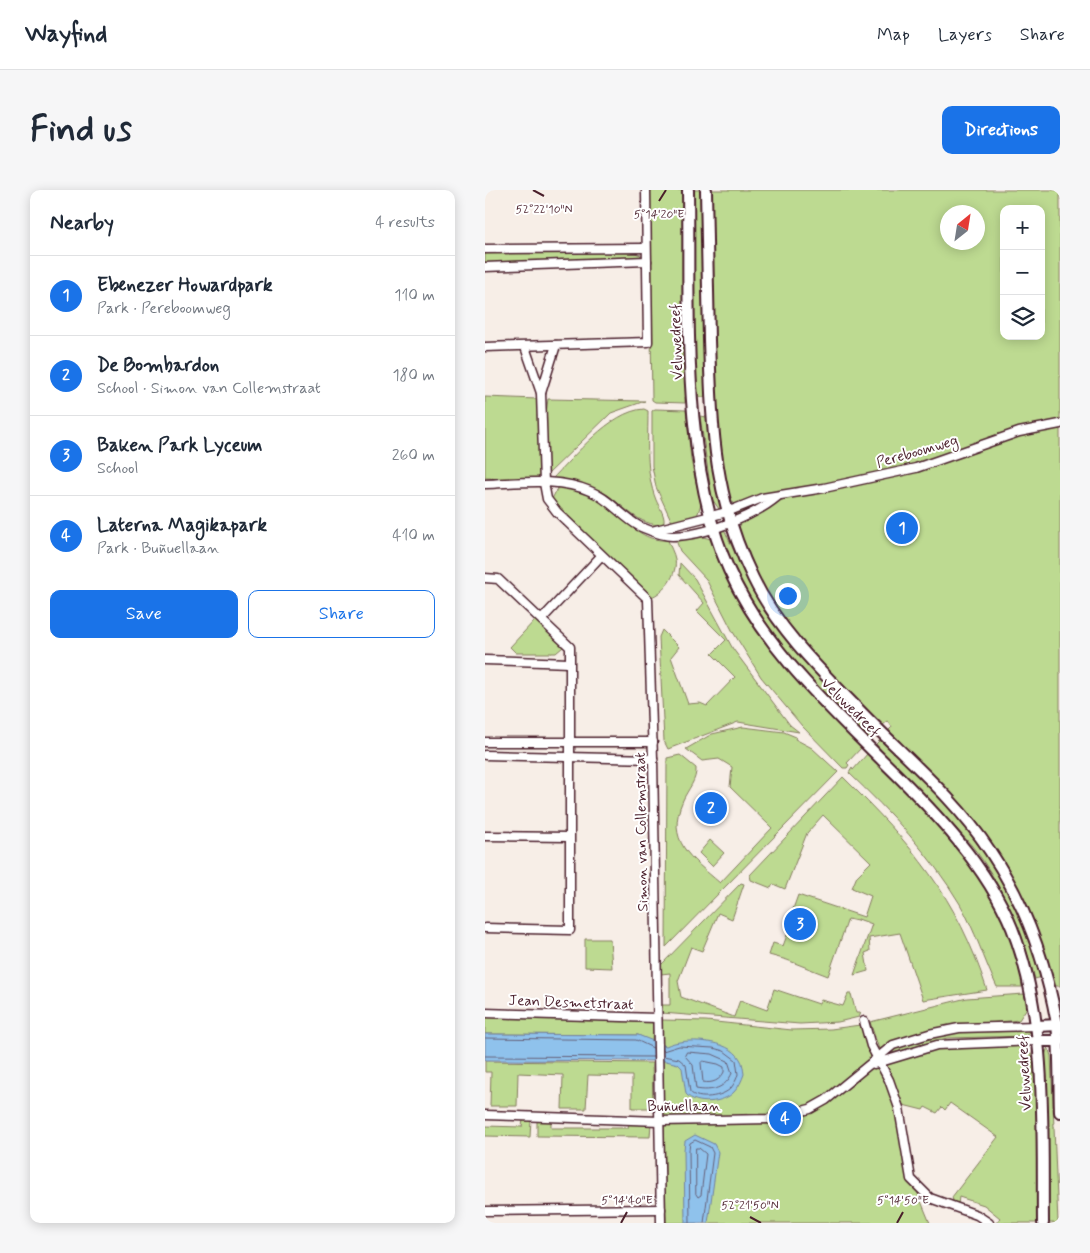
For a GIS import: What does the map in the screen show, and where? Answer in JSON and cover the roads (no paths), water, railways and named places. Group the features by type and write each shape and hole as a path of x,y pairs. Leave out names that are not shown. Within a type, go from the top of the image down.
{"main road":[{"name":"Veluwedreef","path":"688,190 694,418 700,472 709,517 729,570 756,620 812,690 949,828 982,874 1011,925 1029,981 1036,1026 1043,1223"},
{"name":"Veluwedreef","path":"706,190 711,416 717,472 729,517 754,580 773,613 833,684 947,798 989,849 1012,889 1031,929 1059,1025 1060,1112"},
{"path":"1036,1026 1059,1025"},
{"path":"1037,1041 1059,1041"}],"street":[{"path":"485,346 525,347 648,342 646,190"},
{"path":"485,248 646,248"},
{"path":"485,266 647,261"},
{"path":"541,393 556,345"},
{"path":"525,347 541,393"},
{"name":"Simon van Collemstraat","path":"541,393 544,483 547,499 557,512 601,556 648,599 653,742 661,1223"},
{"name":"Pereboomweg","path":"652,531 672,536 713,528 729,517 764,507 778,495 916,468 1019,432 1060,424"},
{"path":"485,484 567,483 591,491 618,508 638,525 652,531 709,517 729,517"},
{"path":"542,619 601,556"},
{"path":"485,578 498,579 570,647 570,930 485,928"},
{"path":"485,660 569,663"},
{"path":"485,742 569,744 653,742"},
{"path":"485,756 653,759"},
{"path":"485,836 569,837"},
{"name":"Jean Desmetstraat","path":"485,1013 657,1018"},
{"path":"864,1021 878,1060 889,1080 899,1108 911,1179 930,1198 977,1215 989,1223"},
{"name":"Buñuellaan","path":"485,1115 660,1121 770,1119 810,1109 826,1100 878,1060 893,1045 929,1034 959,1028 1036,1026"},
{"name":"Buñuellaan","path":"878,1060 937,1045 1037,1041"},
{"path":"485,1211 661,1209"}],"water":[{"path":"485,1034 638,1035 666,1046 684,1041 706,1042 726,1047 734,1052 741,1061 744,1074 737,1088 729,1096 717,1101 703,1102 686,1094 682,1068 678,1064 666,1061 485,1060"},
{"path":"695,1135 714,1144 718,1152 708,1223 685,1223 685,1141"}],"place":[{"name":"Ebenezer Howardpark","path":"902,528"},
{"name":"De Bombardon","path":"711,808"},
{"name":"Baken Park Lyceum","path":"800,924"},
{"name":"Laterna Magikapark","path":"785,1118"}]}
